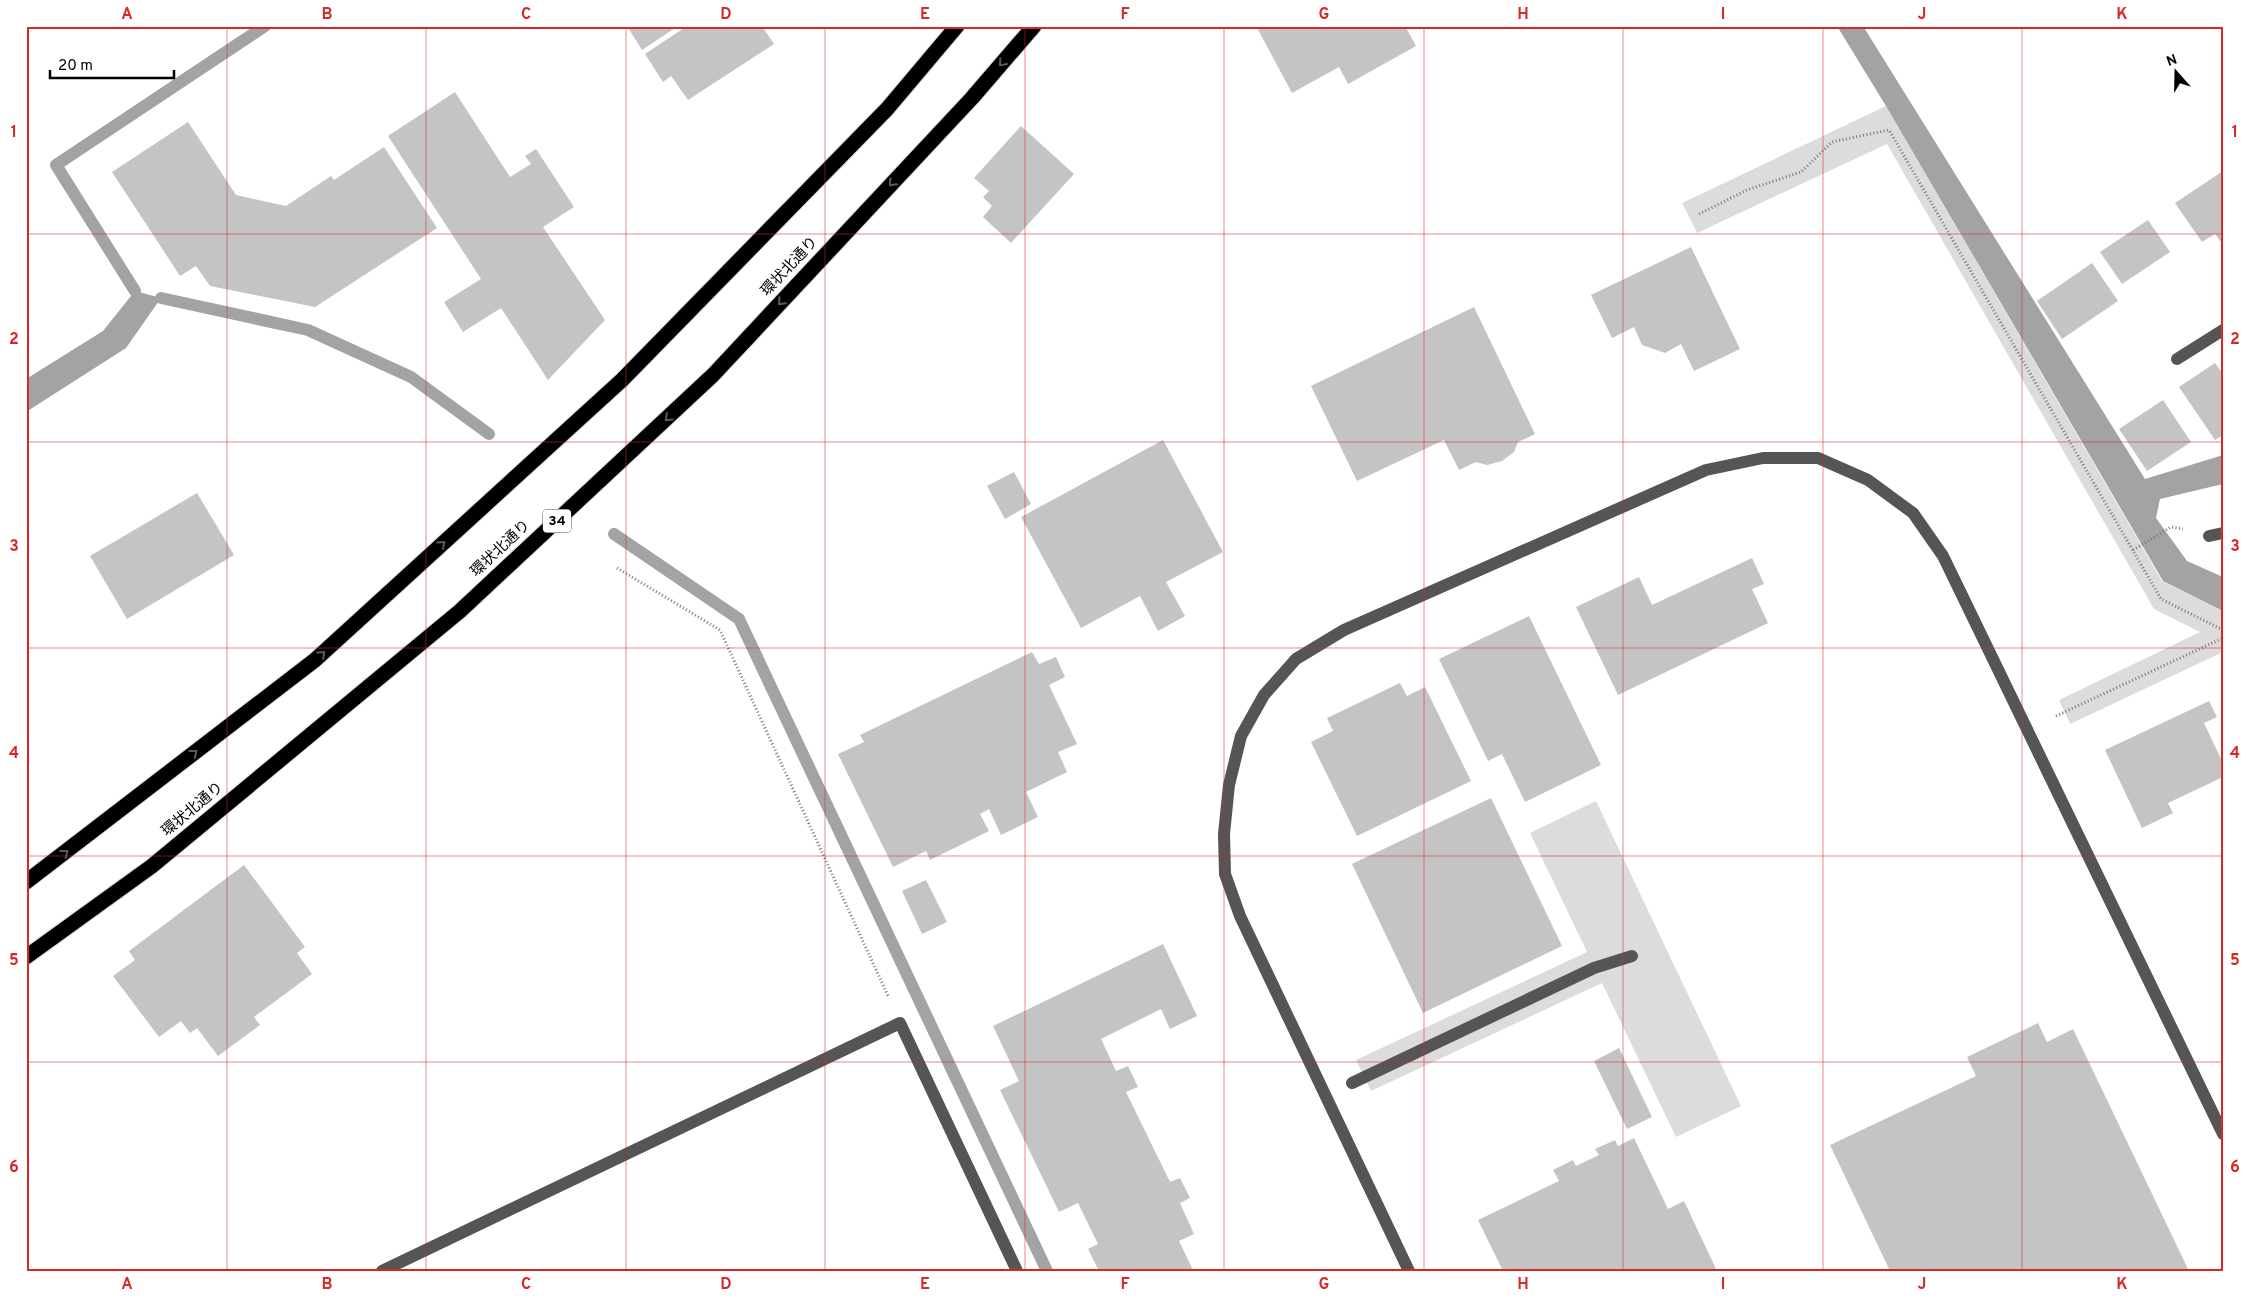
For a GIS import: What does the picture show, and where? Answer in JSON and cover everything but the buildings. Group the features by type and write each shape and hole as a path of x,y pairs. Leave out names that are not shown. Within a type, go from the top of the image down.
{"highway":[{"path":"26,882 315,660 622,380 887,109 957,26"},
{"name":"環状北通り","path":"26,957 152,866 460,611 713,375 972,98 1034,26"}],"street":[{"path":"2177,360 2223,330"},
{"path":"1409,1271 1240,916 1225,874 1224,834 1229,785 1241,736 1264,695 1296,659 1344,630 1706,470 1763,458 1818,458 1868,480 1913,513 1943,556 2223,1134"},
{"path":"2209,536 2223,533"},
{"path":"1352,1083 1594,968 1632,956"},
{"path":"382,1271 900,1023 1017,1271"}],"path":[{"path":"1699,214 1747,190 1801,172 1832,142 1889,130 2161,599 2223,630"},
{"path":"2133,550 2171,526"},
{"path":"617,568 720,630 900,1023"},
{"path":"2056,716 2223,638"}],"shaded area":[{"path":"1837,26 1863,26 2145,479 2223,455 2223,484 2160,499 2156,518 2187,561 2223,577 2223,611 2163,581 1886,106"},
{"path":"1886,106 2162,581 2223,611 2223,652 2070,724 2059,700 2200,632 2154,609 1887,144 1697,233 1682,203"},
{"path":"135,291 161,298 126,348 26,412 26,379 103,331"},
{"path":"1596,801 1741,1106 1676,1137 1602,983 1371,1091 1356,1060 1587,952 1530,833"}],"waterway":[{"path":"135,291 56,165 265,26"},
{"path":"161,298 308,330 411,377 489,434"},
{"path":"614,534 739,619 1047,1271"}]}
